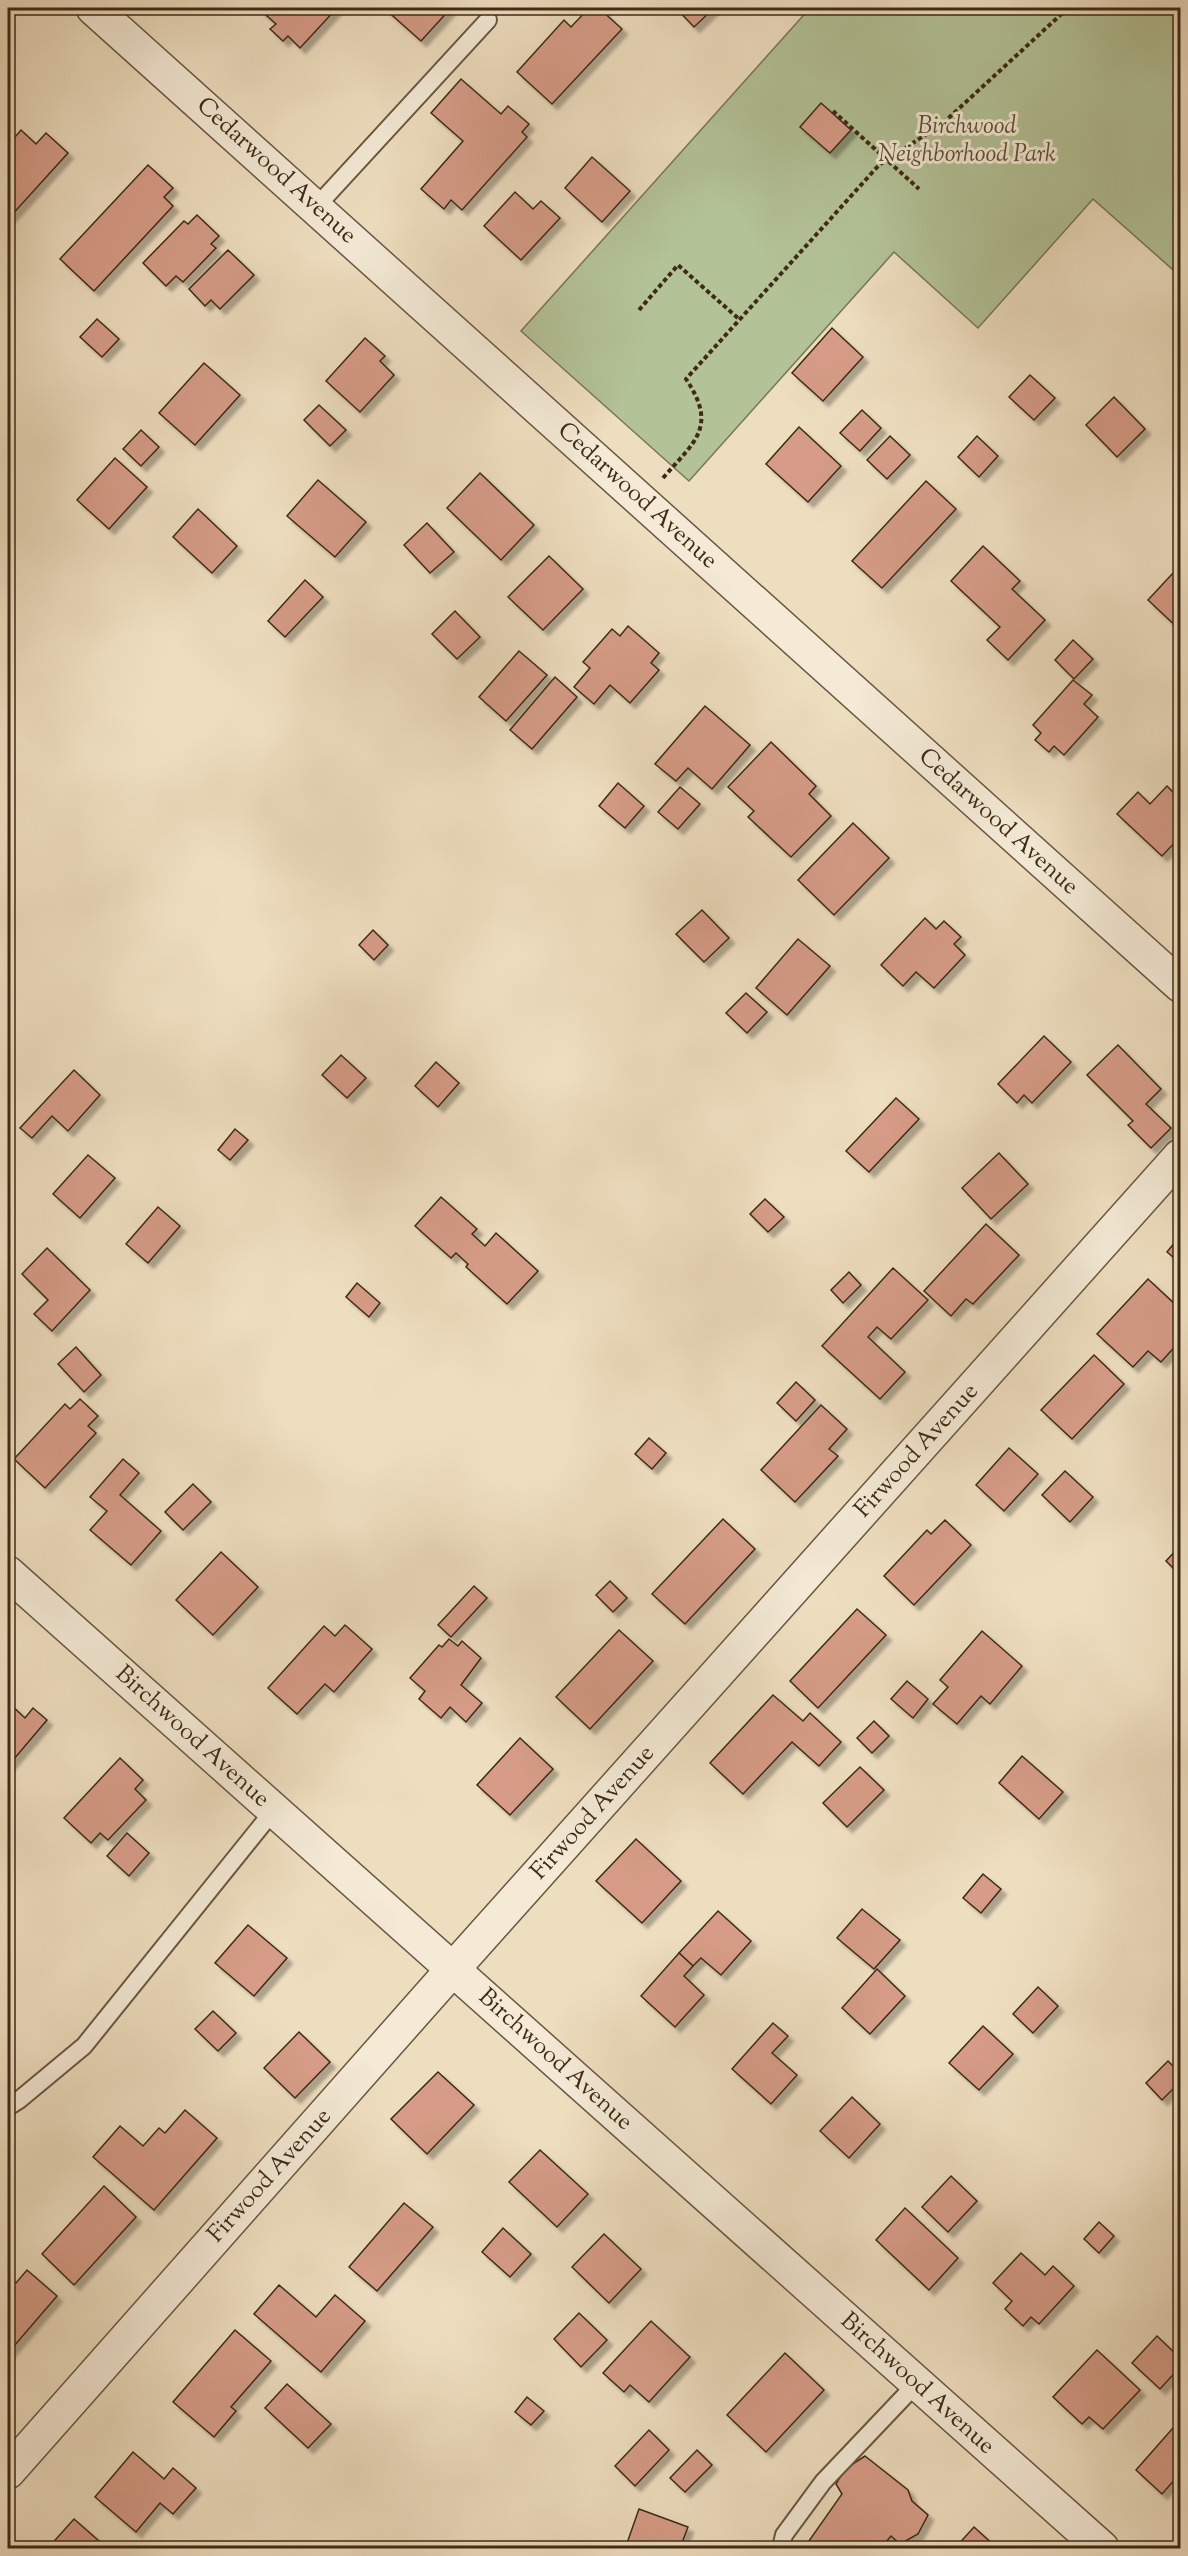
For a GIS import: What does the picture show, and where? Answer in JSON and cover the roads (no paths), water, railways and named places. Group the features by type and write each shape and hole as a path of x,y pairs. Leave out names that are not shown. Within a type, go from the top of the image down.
{"street":[{"name":"Cedarwood Avenue","path":"93,8 1180,985"},
{"name":"Firwood Avenue","path":"8,2472 453,1969 1180,1156"},
{"name":"Birchwood Avenue","path":"8,1573 1102,2548"}],"lane":[{"path":"316,207 488,20"},
{"path":"8,2107 84,2046 273,1810"},
{"path":"781,2548 784,2535 823,2482 917,2383"}],"park label":[{"name":"Birchwood Neighborhood Park","path":"967,141"}]}
